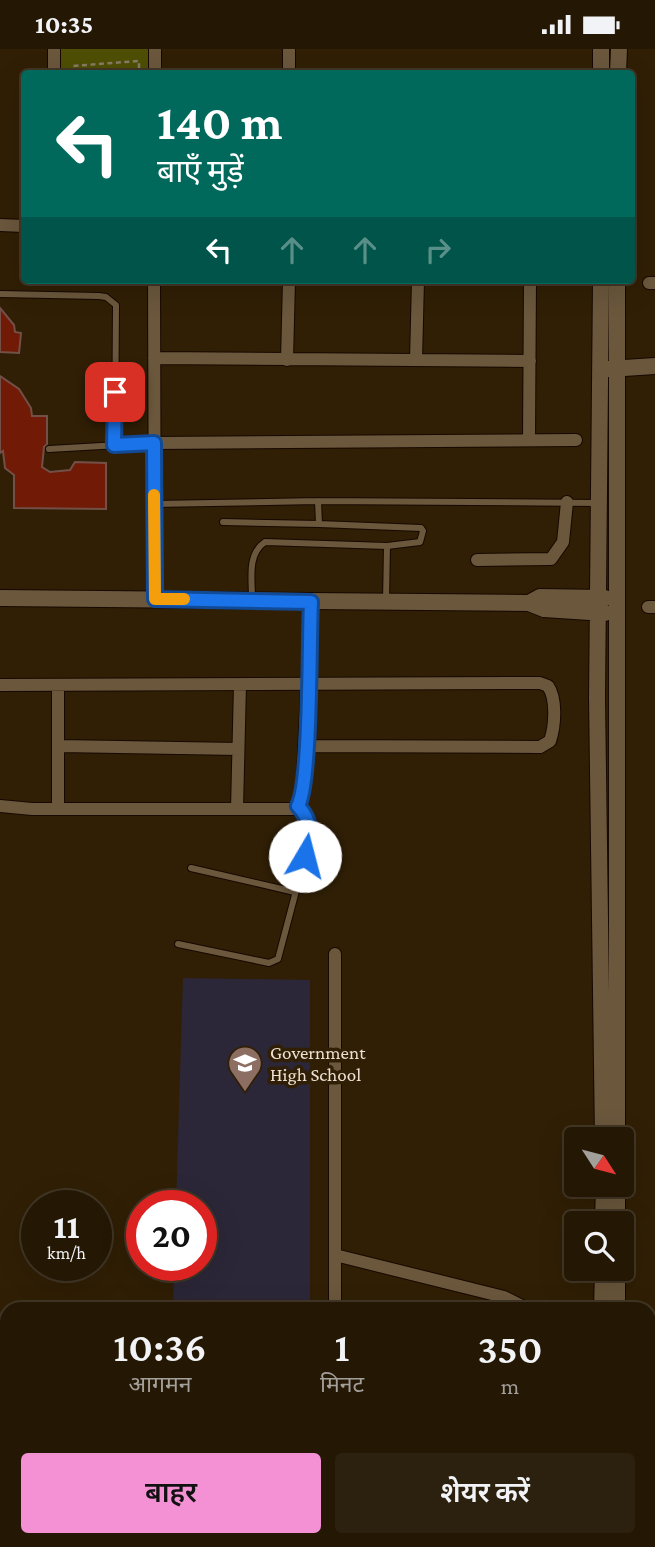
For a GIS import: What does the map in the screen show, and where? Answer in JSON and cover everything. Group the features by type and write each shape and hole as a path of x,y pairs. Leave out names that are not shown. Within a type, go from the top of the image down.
{"main road":[{"path":"601,49 601,70"},
{"path":"618,49 618,70"},
{"path":"601,284 609,369 617,606 617,1127"},
{"path":"603,1127 597,605 600,503 617,284"},
{"path":"609,369 655,366"},
{"path":"0,598 386,604 529,603 544,610 617,606"},
{"path":"603,1281 603,1302"},
{"path":"617,1281 617,1302"}],"street":[{"path":"54,49 54,70"},
{"path":"155,49 155,70"},
{"path":"289,49 289,70"},
{"path":"0,225 21,226"},
{"path":"154,284 155,599"},
{"path":"286,360 289,284"},
{"path":"416,360 418,284"},
{"path":"529,438 530,284"},
{"path":"154,358 530,361"},
{"path":"154,443 529,438 576,440"},
{"path":"477,560 551,559 563,542 567,502"},
{"path":"0,806 58,809 290,810 298,806 302,796 311,602"},
{"path":"0,685 540,684 551,688 553,732 550,741 540,747 305,746"},
{"path":"237,809 240,685"},
{"path":"58,686 58,809"},
{"path":"60,746 238,749"},
{"path":"335,954 335,1302"},
{"path":"335,1255 504,1297 514,1302"}],"lane":[{"path":"0,294 99,296 106,297 116,305 114,445"},
{"path":"49,449 154,443"},
{"path":"154,504 318,501 600,503"},
{"path":"318,501 320,524"},
{"path":"223,522 415,527 423,531 422,539 415,544 387,546 265,542 253,558 252,600"},
{"path":"386,604 387,546"},
{"path":"178,944 269,963 278,959 310,828 309,820 298,806"},
{"path":"191,868 295,892"}],"path":[{"path":"72,70 72,66 139,61 139,70"}],"shaded area":[{"path":"54,49 155,49 155,70 54,70"},
{"name":"Government High School","path":"183,978 310,980 310,1302 173,1302 174,1281 217,1281 217,1190 176,1190"}],"building":[{"path":"0,308 14,325 15,332 21,333 19,353 0,352"},
{"path":"0,376 19,389 31,408 32,416 47,416 47,444 44,447 42,467 50,472 70,470 75,462 106,463 106,509 14,508 14,475 5,468 3,451 0,453"}],"slow traffic":[{"path":"154,495 155,599 184,599"}],"place":[{"name":"Government High School","path":"245,1093"}],"route":[{"path":"115,392 114,445 154,443 155,599 311,602 302,796 298,806 309,820 310,838 305,856"}]}
